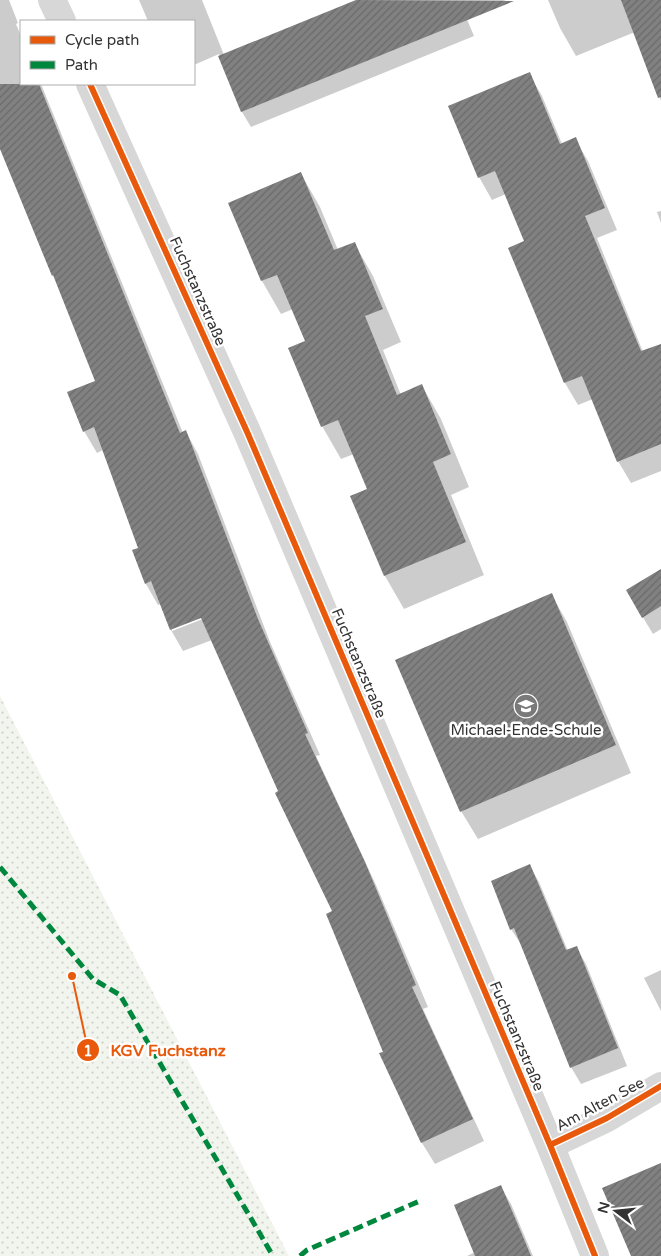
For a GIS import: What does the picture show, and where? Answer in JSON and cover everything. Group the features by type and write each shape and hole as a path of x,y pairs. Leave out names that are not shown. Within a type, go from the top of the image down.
{"street":[{"path":"52,0 62,20"},
{"name":"Fuchstanzstraße","path":"90,85 248,434 550,1145 595,1256"},
{"name":"Am Alten See","path":"550,1145 606,1118 661,1086"}],"shaded area":[{"path":"0,696 289,1256 0,1256"}],"building":[{"path":"356,0 514,1 241,112 218,56"},
{"path":"621,0 661,0 661,97 658,98"},
{"path":"530,72 560,144 576,137 605,208 585,216 641,351 661,344 661,444 617,462 582,376 564,383 508,248 524,241 495,171 478,178 448,106"},
{"path":"0,84 39,85 180,433 186,430 258,619 308,733 305,734 365,862 416,985 412,987 473,1119 421,1143 379,1053 383,1052 326,914 332,911 275,793 278,791 201,618 170,630 151,581 145,584 132,550 138,548 94,427 83,432 67,392 95,381 0,149"},
{"path":"301,172 334,250 355,242 383,309 365,316 397,395 422,384 451,454 433,462 466,542 384,576 350,496 367,489 338,420 321,427 288,348 305,341 277,275 261,281 228,203"},
{"path":"661,569 661,606 642,618 626,590"},
{"path":"552,593 616,745 460,812 395,660"},
{"path":"530,864 566,950 577,946 618,1048 570,1068 514,928 510,930 491,881"},
{"path":"661,1163 661,1256 631,1256 602,1188"},
{"path":"501,1185 531,1256 475,1256 454,1205"}],"marked path":[{"path":"0,867 93,979 120,995 273,1256"},
{"path":"300,1256 307,1250 422,1200"}],"cycle path":[{"path":"90,85 248,434 550,1145 595,1256"},
{"path":"550,1145 607,1118 661,1086"}],"place":[{"name":"Michael-Ende-Schule","path":"526,706"},
{"name":"KGV Fuchstanz","path":"72,976"}]}
